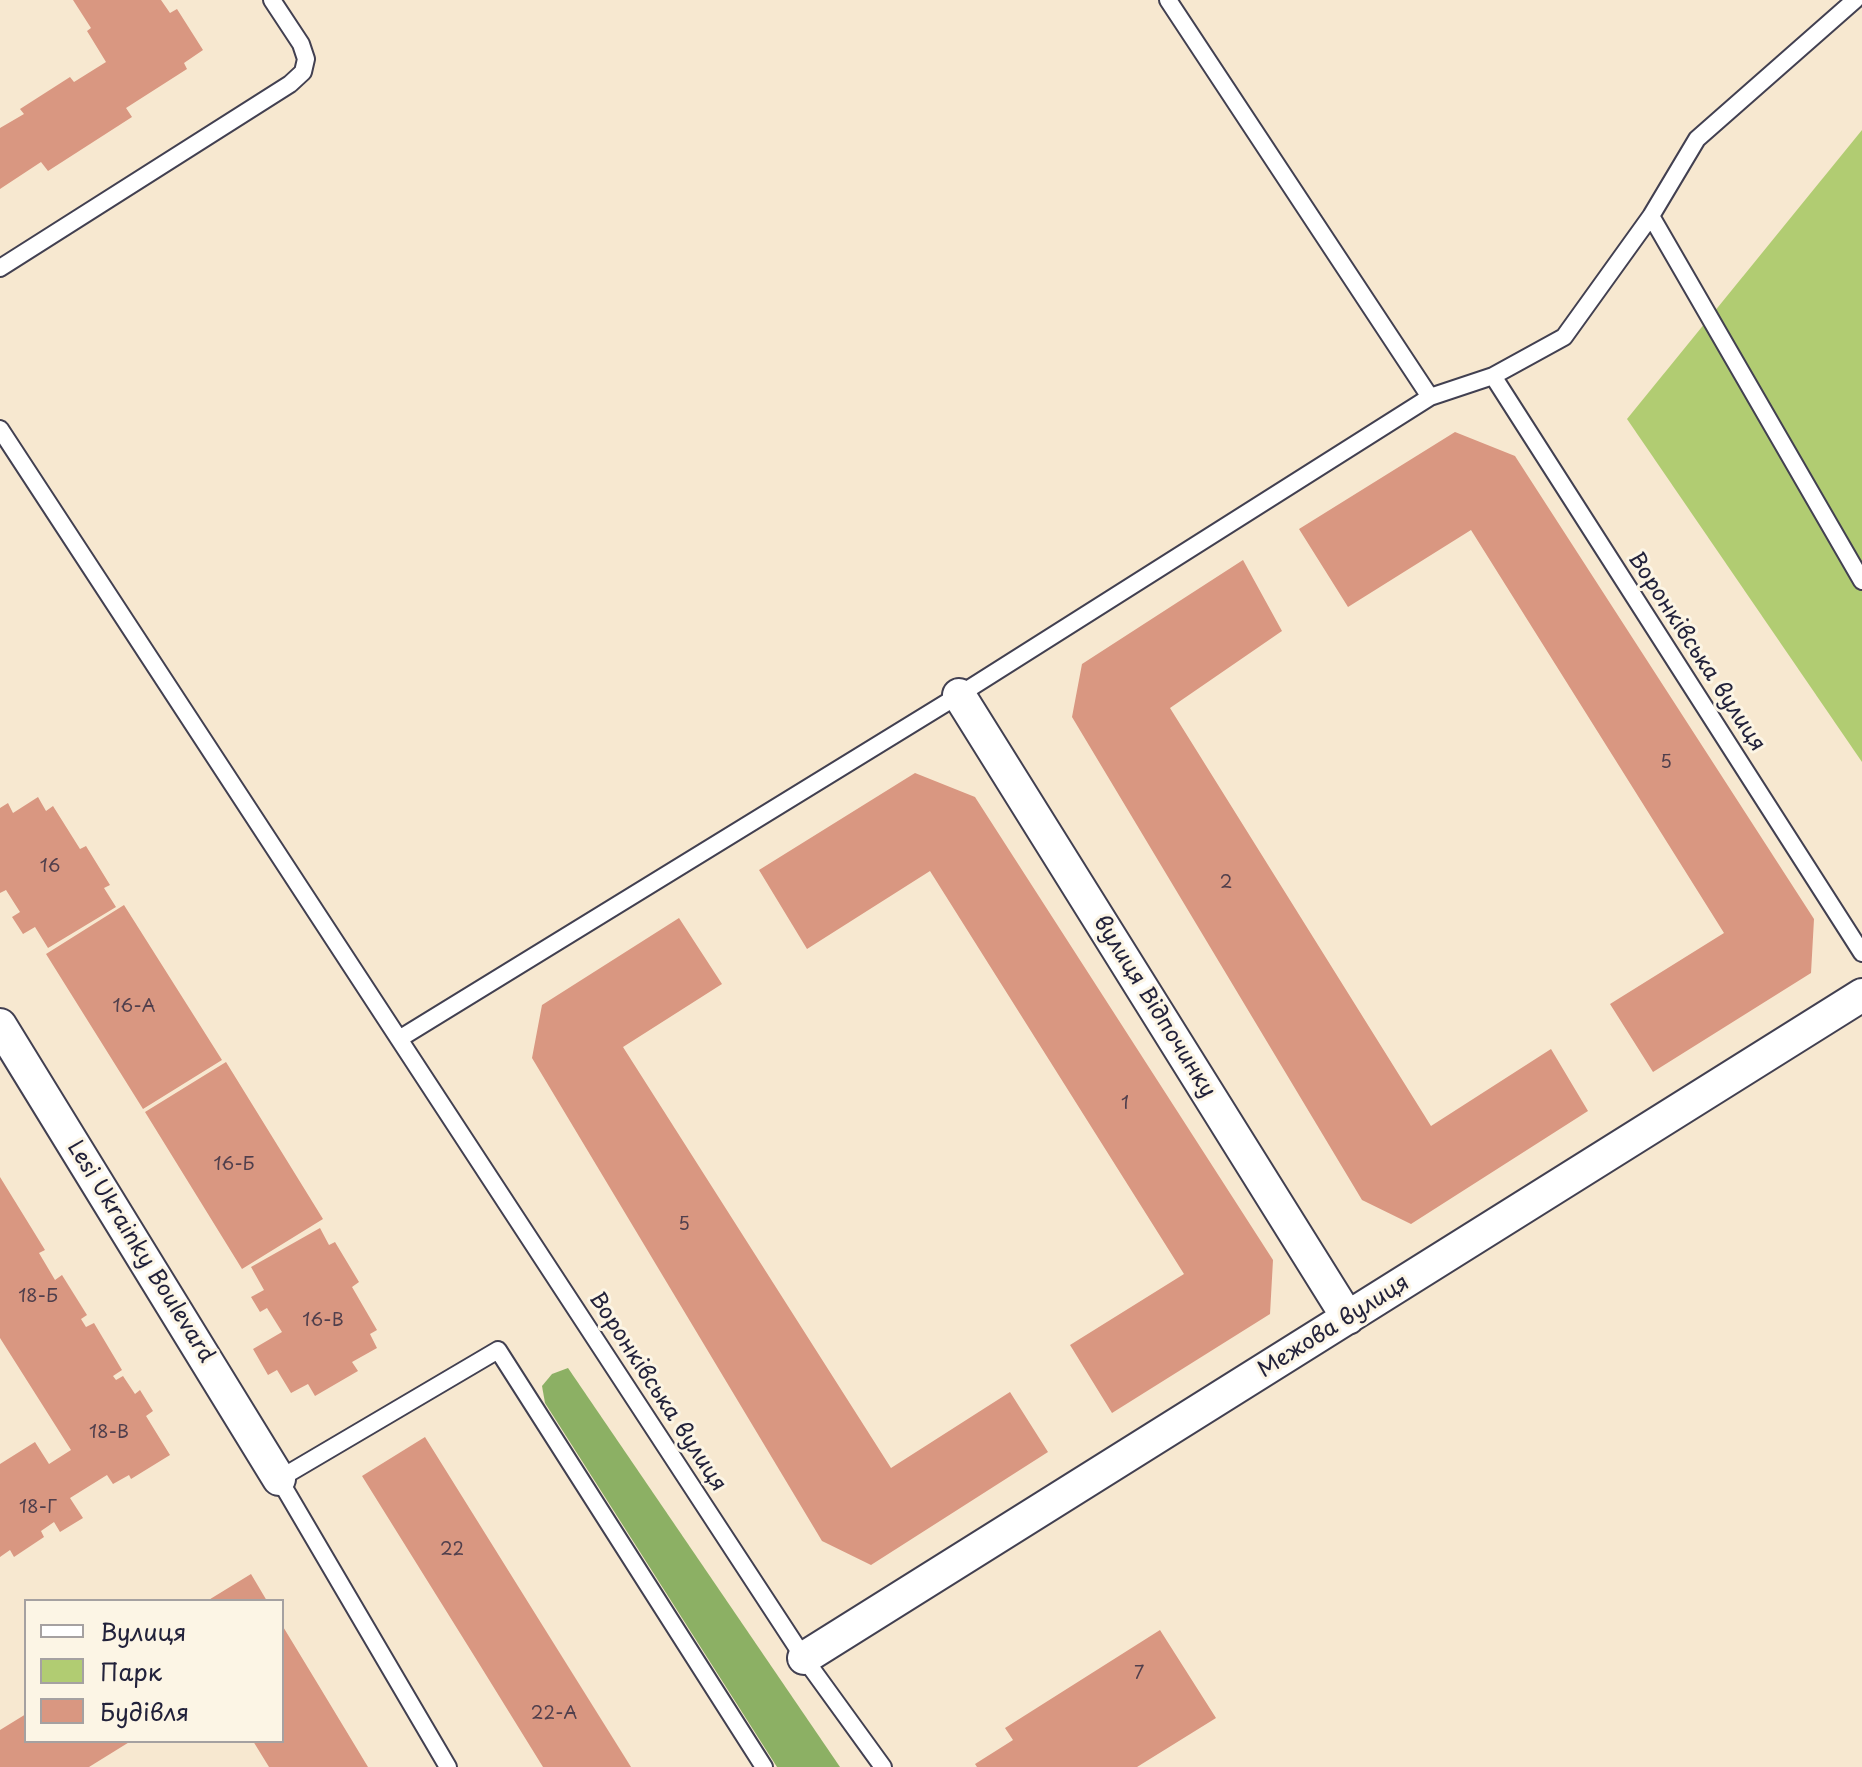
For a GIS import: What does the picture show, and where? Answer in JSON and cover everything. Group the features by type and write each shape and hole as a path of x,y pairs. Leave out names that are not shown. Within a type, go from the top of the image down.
{"street":[{"name":"вулиця Відпочинку","path":"959,695 1348,1318"},
{"name":"Межова вулиця","path":"804,1658 1862,995"},
{"name":"Lesi Ukrainky Boulevard","path":"0,1025 279,1479"}],"lane":[{"path":"0,268 290,84 303,72 306,59 301,44 272,0"},
{"path":"1168,0 1430,397"},
{"path":"399,1039 959,695 1430,397 1493,376 1564,337 1651,216 1697,139 1855,0"},
{"path":"1651,216 1862,581"},
{"name":"Воронківська вулиця","path":"1493,376 1862,953"},
{"name":"Воронківська вулиця","path":"0,429 804,1658 883,1767"},
{"path":"448,1767 279,1479 498,1350 764,1767"}],"green space":[{"path":"1862,130 1862,762 1627,419"},
{"path":"568,1368 840,1767 777,1767 545,1403 542,1386 552,1374"}],"building":[{"path":"73,0 161,0 170,13 177,9 203,50 184,63 187,69 126,108 132,117 48,171 41,162 0,189 0,128 24,114 20,109 70,77 74,82 106,62 87,31 91,28"},
{"path":"1455,432 1515,456 1814,919 1811,973 1653,1072 1610,1004 1724,933 1471,530 1348,607 1299,529"},
{"path":"1243,560 1282,631 1170,708 1431,1126 1551,1049 1588,1111 1411,1224 1362,1200 1072,717 1082,664"},
{"path":"915,773 975,797 1273,1260 1270,1314 1112,1413 1070,1345 1184,1274 930,871 807,949 759,870"},
{"path":"38,797 46,811 53,806 80,849 86,846 110,885 104,888 116,907 48,948 35,927 23,934 12,917 20,912 6,890 0,893 0,808 8,803 13,813"},
{"path":"124,905 222,1060 143,1109 46,954"},
{"path":"679,918 722,984 623,1047 891,1468 1010,1392 1048,1452 871,1565 822,1541 532,1058 542,1005"},
{"path":"226,1062 323,1219 242,1269 145,1112"},
{"path":"0,1177 45,1250 39,1253 55,1280 62,1275 87,1315 81,1319 86,1327 94,1323 122,1370 113,1376 116,1380 123,1376 135,1394 140,1390 153,1411 146,1416 170,1455 131,1479 129,1475 113,1484 107,1475 70,1498 83,1518 60,1532 54,1522 41,1531 44,1537 14,1557 10,1550 0,1557 0,1464 35,1442 49,1464 71,1450 0,1338"},
{"path":"320,1228 329,1245 335,1242 359,1282 352,1287 377,1330 370,1334 377,1348 352,1362 358,1371 315,1396 308,1384 291,1393 277,1370 268,1375 253,1349 282,1332 267,1308 260,1312 251,1297 264,1290 251,1267"},
{"path":"425,1437 631,1767 543,1767 362,1476"},
{"path":"251,1574 266,1599 210,1599"},
{"path":"284,1628 368,1767 269,1767 254,1743 284,1743"},
{"path":"1160,1630 1216,1718 1137,1767 977,1767 975,1764 1013,1740 1005,1728"},
{"path":"24,1715 24,1743 128,1743 89,1767 0,1767 0,1730"}]}
